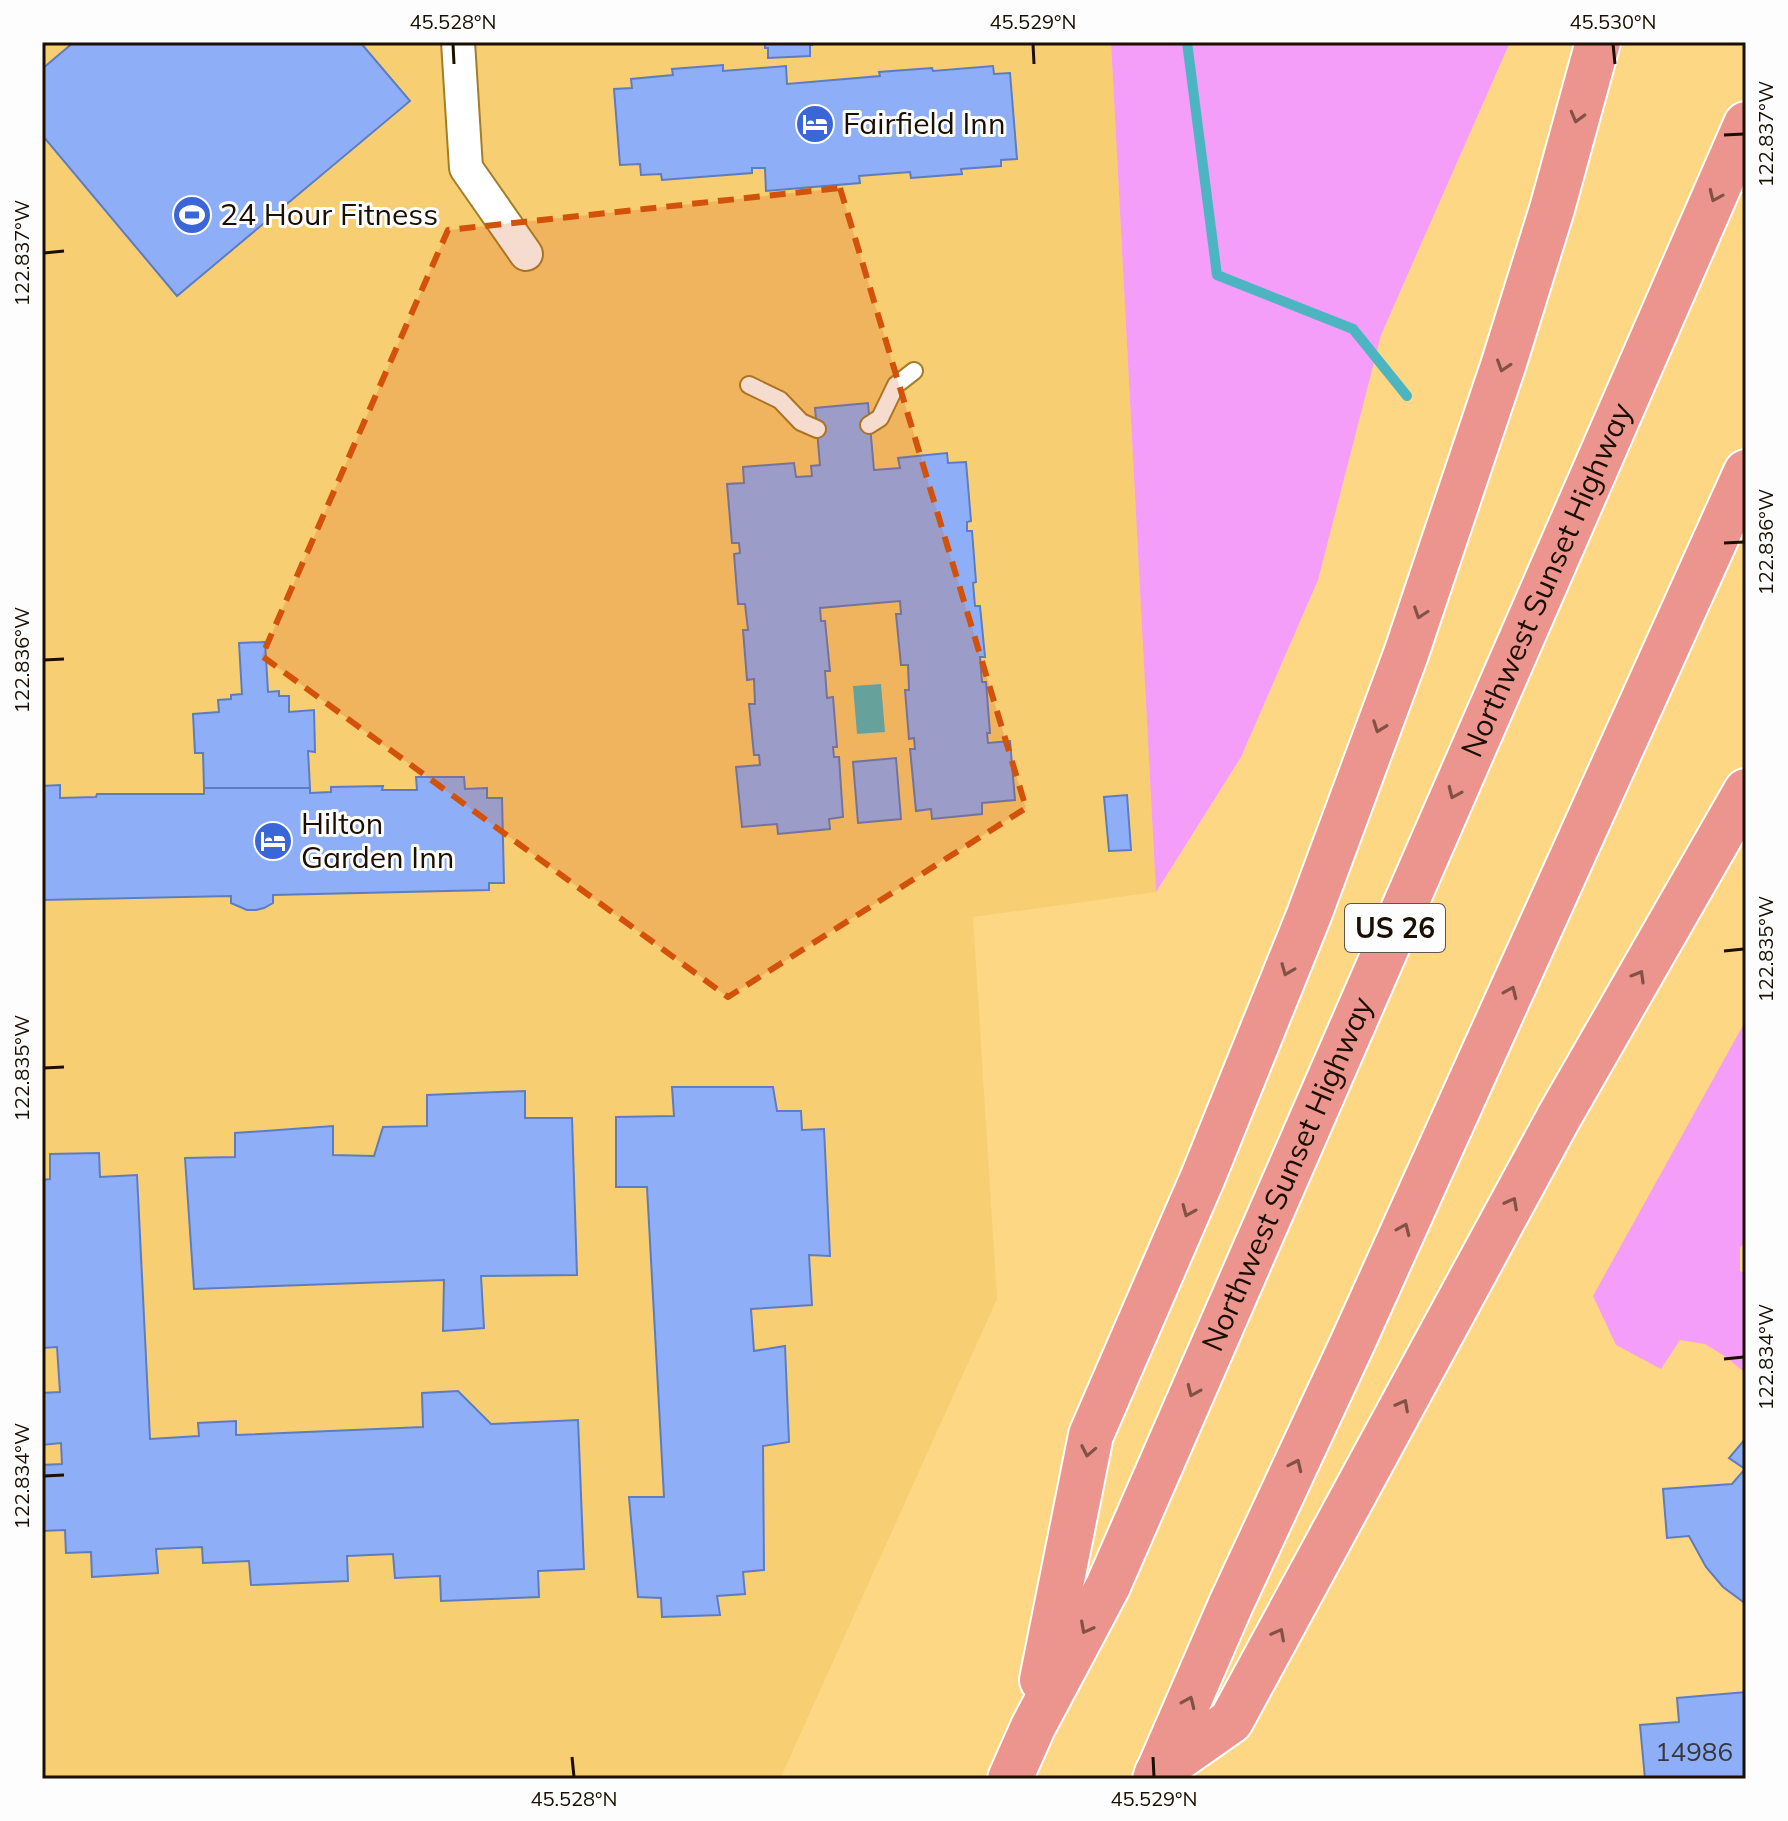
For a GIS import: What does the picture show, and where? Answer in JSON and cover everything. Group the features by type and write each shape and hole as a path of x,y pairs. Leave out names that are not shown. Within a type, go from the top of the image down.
{"highway":[{"path":"1033,1727 1091,1435 1203,1177 1309,915 1406,654 1513,335 1598,42"},
{"name":"Northwest Sunset Highway","path":"1010,1779 1033,1727 1108,1586 1746,124"},
{"path":"1156,1776 1231,1604 1352,1344 1746,472"},
{"path":"1156,1776 1231,1721 1559,1117 1746,791"}],"street":[{"path":"458,42 466,168 526,254"}],"lane":[{"path":"869,425 880,418 896,385 914,371"},
{"path":"749,385 780,400 801,422 817,429"}],"highlighted area":[{"path":"840,188 1026,808 728,997 262,656 448,230"}],"shaded area":[{"path":"42,42 1111,42 1156,892 973,917 997,1299 780,1779 42,1779"},
{"path":"1111,42 1510,42 1381,335 1318,580 1241,757 1156,892"},
{"path":"1746,1020 1746,1190 1743,1195 1746,1196 1746,1240 1740,1248 1740,1271 1746,1274 1746,1373 1705,1344 1680,1340 1661,1369 1616,1345 1593,1296"}],"water":[{"path":"881,684 885,732 857,734 853,686"}],"building":[{"name":"24 Hour Fitness","path":"74,42 360,42 410,101 177,296 42,135 42,69"},
{"path":"765,42 812,42 810,56 768,58"},
{"name":"Fairfield Inn","path":"723,65 723,71 786,66 787,84 880,76 879,72 993,66 994,74 1010,73 1017,159 1001,160 1001,166 961,169 962,174 911,178 910,172 859,176 860,183 766,191 765,168 752,168 752,173 662,180 661,174 641,175 640,164 620,165 614,89 632,88 631,79 673,75 672,69"},
{"path":"868,403 874,470 900,468 898,458 947,453 948,463 966,462 971,521 967,522 967,531 972,531 975,606 980,606 985,657 980,657 982,682 986,682 988,743 1010,741 1015,800 982,803 982,814 932,819 931,809 916,811 910,749 915,749 914,738 909,739 905,690 909,690 908,665 901,665 896,614 901,614 900,601 820,608 821,621 825,621 830,671 825,671 827,698 833,697 837,747 833,747 834,757 839,757 843,817 829,819 830,829 778,834 777,824 742,827 736,767 760,765 759,755 754,755 749,704 755,704 754,679 747,680 743,630 748,630 745,604 738,604 734,554 740,553 739,543 732,543 727,484 744,483 743,467 794,463 796,477 812,476 811,466 820,465 815,408"},
{"path":"265,642 268,692 279,691 279,696 289,696 289,712 314,710 315,752 308,751 310,788 204,788 203,753 195,753 193,714 219,712 218,700 242,694 239,643"},
{"path":"896,758 901,819 858,823 853,762"},
{"name":"Hilton Garden Inn","path":"416,777 464,777 465,789 487,788 487,798 502,798 504,883 489,883 489,890 273,895 273,903 256,910 247,910 231,903 231,896 42,900 42,786 60,785 60,798 96,797 97,794 204,794 204,788 310,788 310,793 331,792 331,787 383,786 382,790 417,790"},
{"path":"1127,795 1131,850 1109,851 1104,797"},
{"path":"672,1087 773,1087 777,1111 801,1111 802,1130 824,1129 830,1256 809,1255 812,1305 751,1309 754,1351 785,1346 789,1442 763,1446 764,1570 743,1572 745,1594 717,1596 720,1615 662,1617 661,1598 638,1597 629,1497 664,1497 647,1187 616,1187 616,1117 674,1116"},
{"path":"525,1091 525,1118 572,1118 577,1275 481,1276 484,1328 443,1331 444,1280 194,1289 185,1158 235,1157 235,1133 333,1126 333,1155 374,1156 383,1127 427,1126 427,1095"},
{"path":"99,1153 100,1177 137,1175 150,1439 199,1436 198,1423 236,1421 236,1435 423,1427 422,1393 458,1391 491,1424 578,1420 584,1569 538,1571 539,1597 441,1601 440,1576 395,1578 393,1554 347,1556 348,1581 251,1585 249,1561 203,1563 202,1547 156,1549 158,1573 92,1577 91,1552 66,1553 65,1530 42,1531 42,1465 62,1464 61,1443 42,1445 42,1393 60,1392 57,1347 42,1348 42,1180 50,1179 50,1154"},
{"path":"1746,1438 1746,1604 1723,1587 1706,1567 1689,1536 1667,1538 1663,1489 1732,1484 1745,1469 1729,1458"},
{"path":"1746,1692 1746,1779 1645,1779 1640,1725 1679,1722 1677,1698"}],"waterway":[{"path":"1187,42 1217,275 1353,329 1407,396"}],"place":[{"name":"Fairfield Inn","path":"815,124"},
{"name":"24 Hour Fitness","path":"192,215"},
{"name":"Hilton Garden Inn","path":"273,841"}]}
